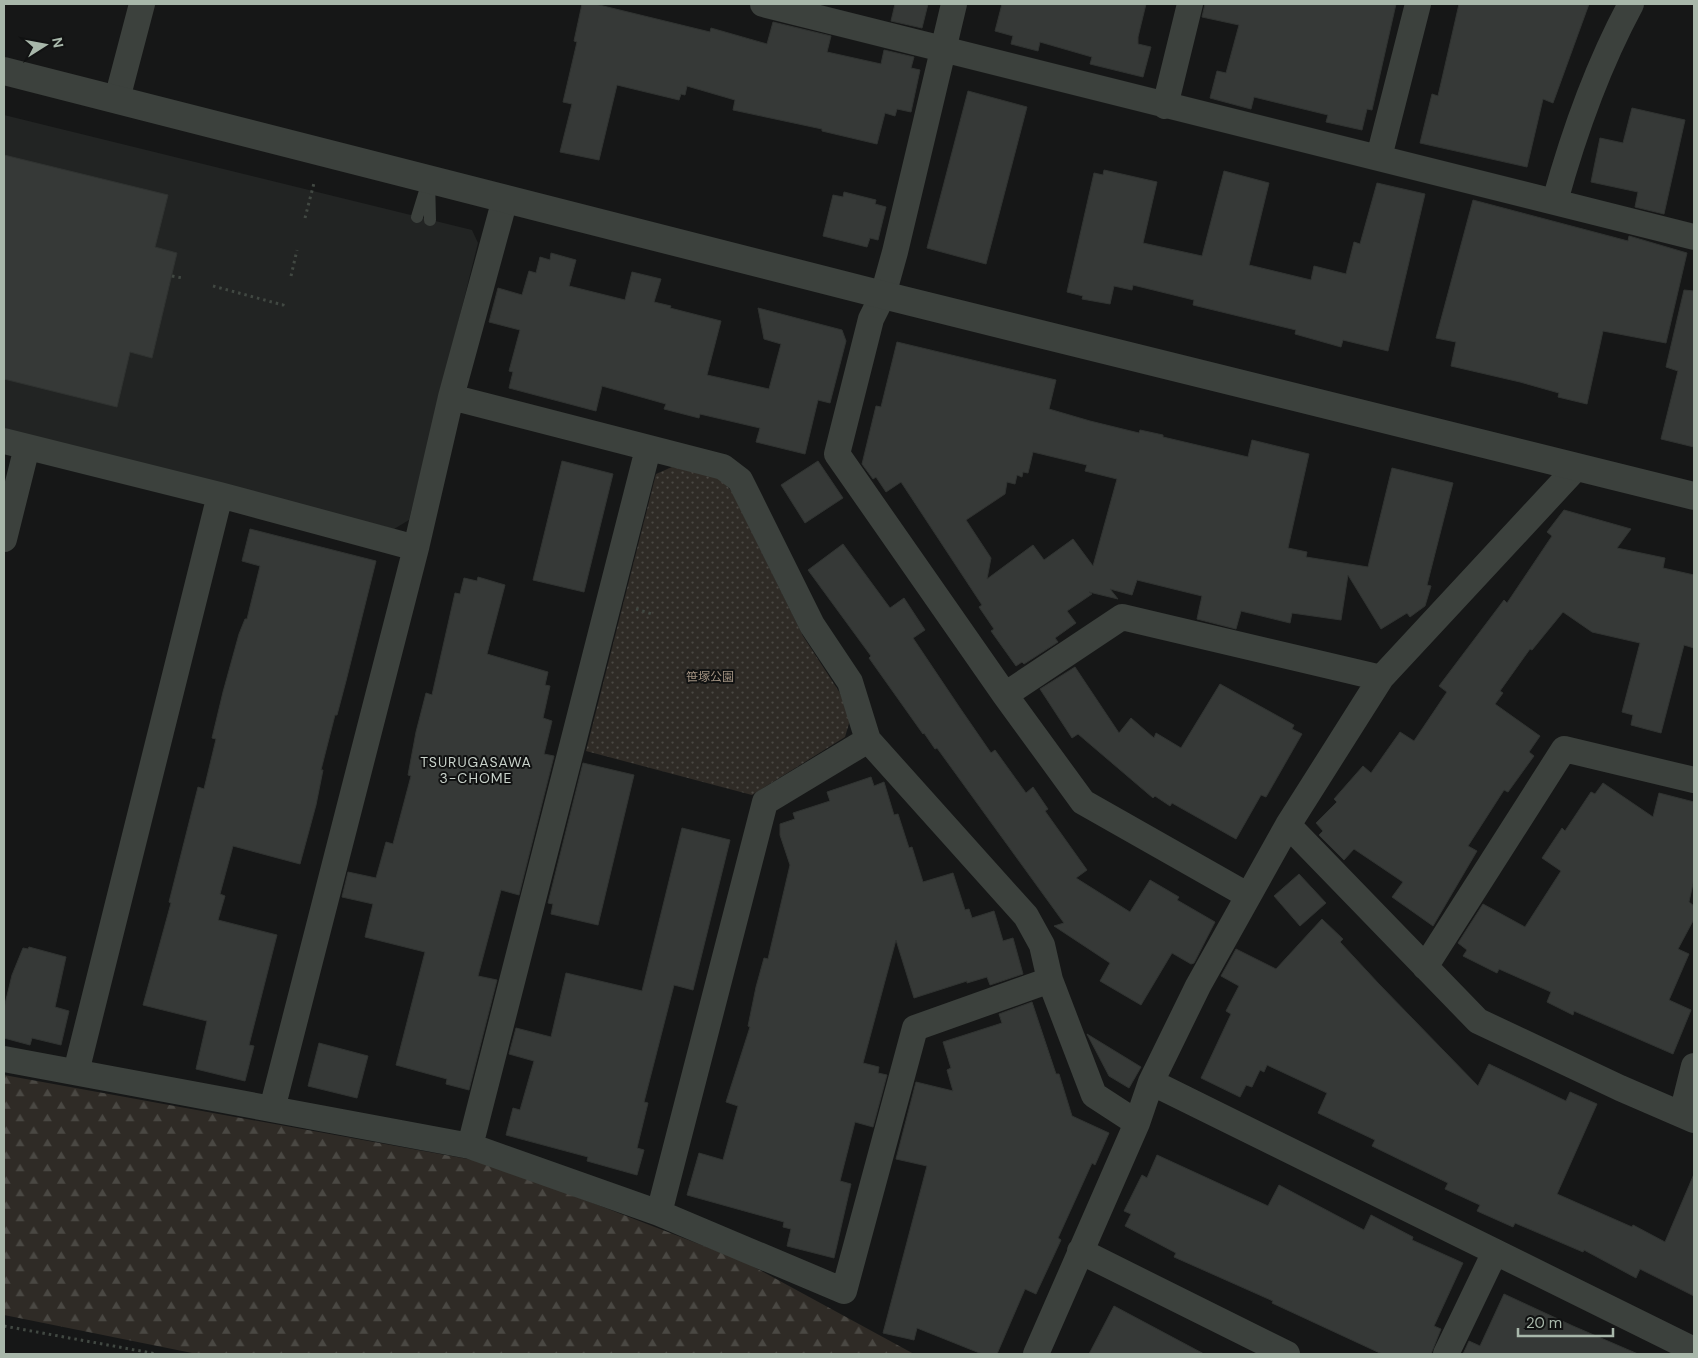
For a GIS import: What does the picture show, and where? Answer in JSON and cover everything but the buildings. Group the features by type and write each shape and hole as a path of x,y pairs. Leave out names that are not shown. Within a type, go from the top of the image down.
{"street":[{"path":"117,99 142,4"},
{"path":"763,4 1694,237"},
{"path":"954,4 883,295 871,319 837,454 1005,695 1083,802 1247,895"},
{"path":"1165,106 1190,4"},
{"path":"1379,157 1418,4"},
{"path":"1555,201 1572,140 1600,64 1631,4"},
{"path":"4,71 883,295 1694,496"},
{"path":"272,1109 416,548 451,397 505,199"},
{"path":"451,397 723,468 740,480 812,625 850,682 868,740 1026,916 1042,945 1050,980 1094,1095 1138,1123"},
{"path":"4,539 15,444 163,474 220,495 416,548"},
{"path":"470,1146 648,449"},
{"path":"1036,1354 1138,1123 1151,1082 1198,986 1247,895 1288,825 1381,678 1577,467"},
{"path":"76,1072 220,495"},
{"path":"1005,695 1122,617 1381,678"},
{"path":"660,1213 765,802 868,740"},
{"path":"1425,967 1564,749 1694,780"},
{"path":"1288,825 1478,1020 1620,1088 1688,1117 1694,1066"},
{"path":"4,1059 470,1146 660,1213 844,1291 915,1028 1050,980"},
{"path":"1151,1082 1694,1350"},
{"path":"1080,1251 1287,1354"},
{"path":"1446,1354 1496,1252"}],"lane":[{"path":"417,217 429,179"},
{"path":"429,179 430,220"}],"path":[{"path":"305,218 314,183"},
{"path":"291,276 297,250"},
{"path":"172,276 183,278"},
{"path":"213,286 283,305 284,302"},
{"path":"4,1326 157,1354"}],"shaded area":[{"path":"4,115 472,230 478,243 409,520 394,529 4,430"}],"green space":[{"name":"笹塚公園","path":"672,467 720,477 732,492 803,636 840,693 850,720 845,737 752,795 586,751 656,474"},
{"path":"4,1075 473,1160 546,1185 743,1261 914,1354 197,1354 4,1315"}],"district":[{"name":"TSURUGASAWA 3-CHOME","path":"476,770"}]}
